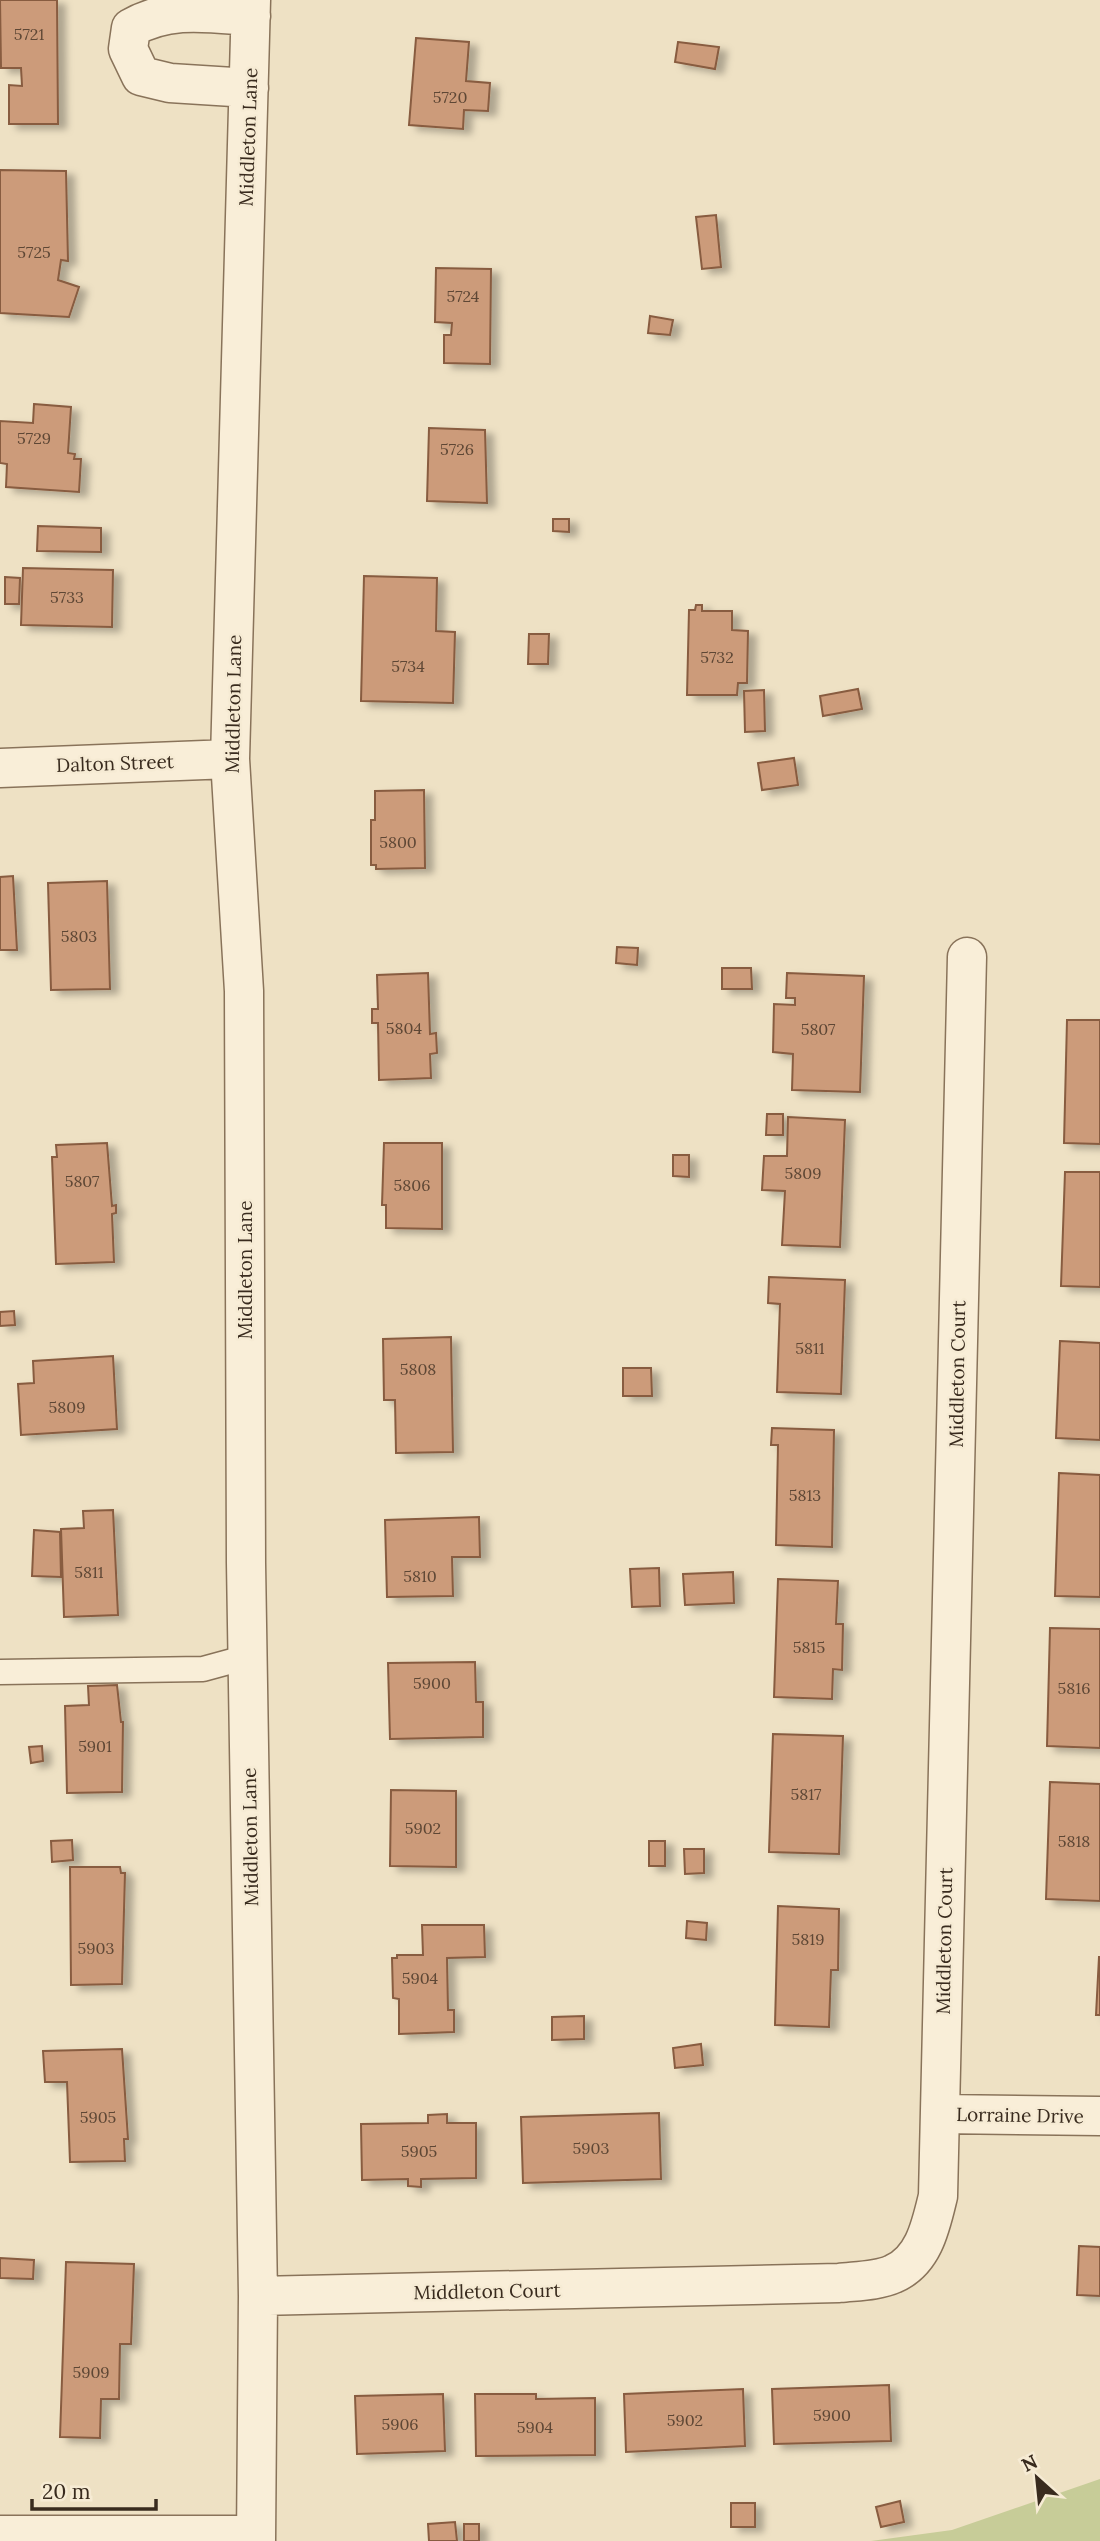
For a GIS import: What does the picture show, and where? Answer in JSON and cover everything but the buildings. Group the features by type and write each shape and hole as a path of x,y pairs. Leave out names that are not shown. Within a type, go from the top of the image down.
{"street":[{"path":"249,88 170,83 141,76 128,49 131,29 150,17 176,11 251,8"},
{"name":"Middleton Lane","path":"251,8 230,759 244,991 247,1657 258,2296 256,2538"},
{"name":"Dalton Street","path":"0,768 230,759"},
{"name":"Middleton Court","path":"258,2296 839,2283 893,2274 915,2258 930,2230 937,2196 940,2114 967,957"},
{"name":"Lorraine Drive","path":"940,2114 1100,2116"},
{"path":"0,2535 256,2538"}],"lane":[{"path":"0,1672 204,1669 247,1657"}],"green space":[{"path":"1100,2479 1100,2541 871,2541 952,2530"}]}
